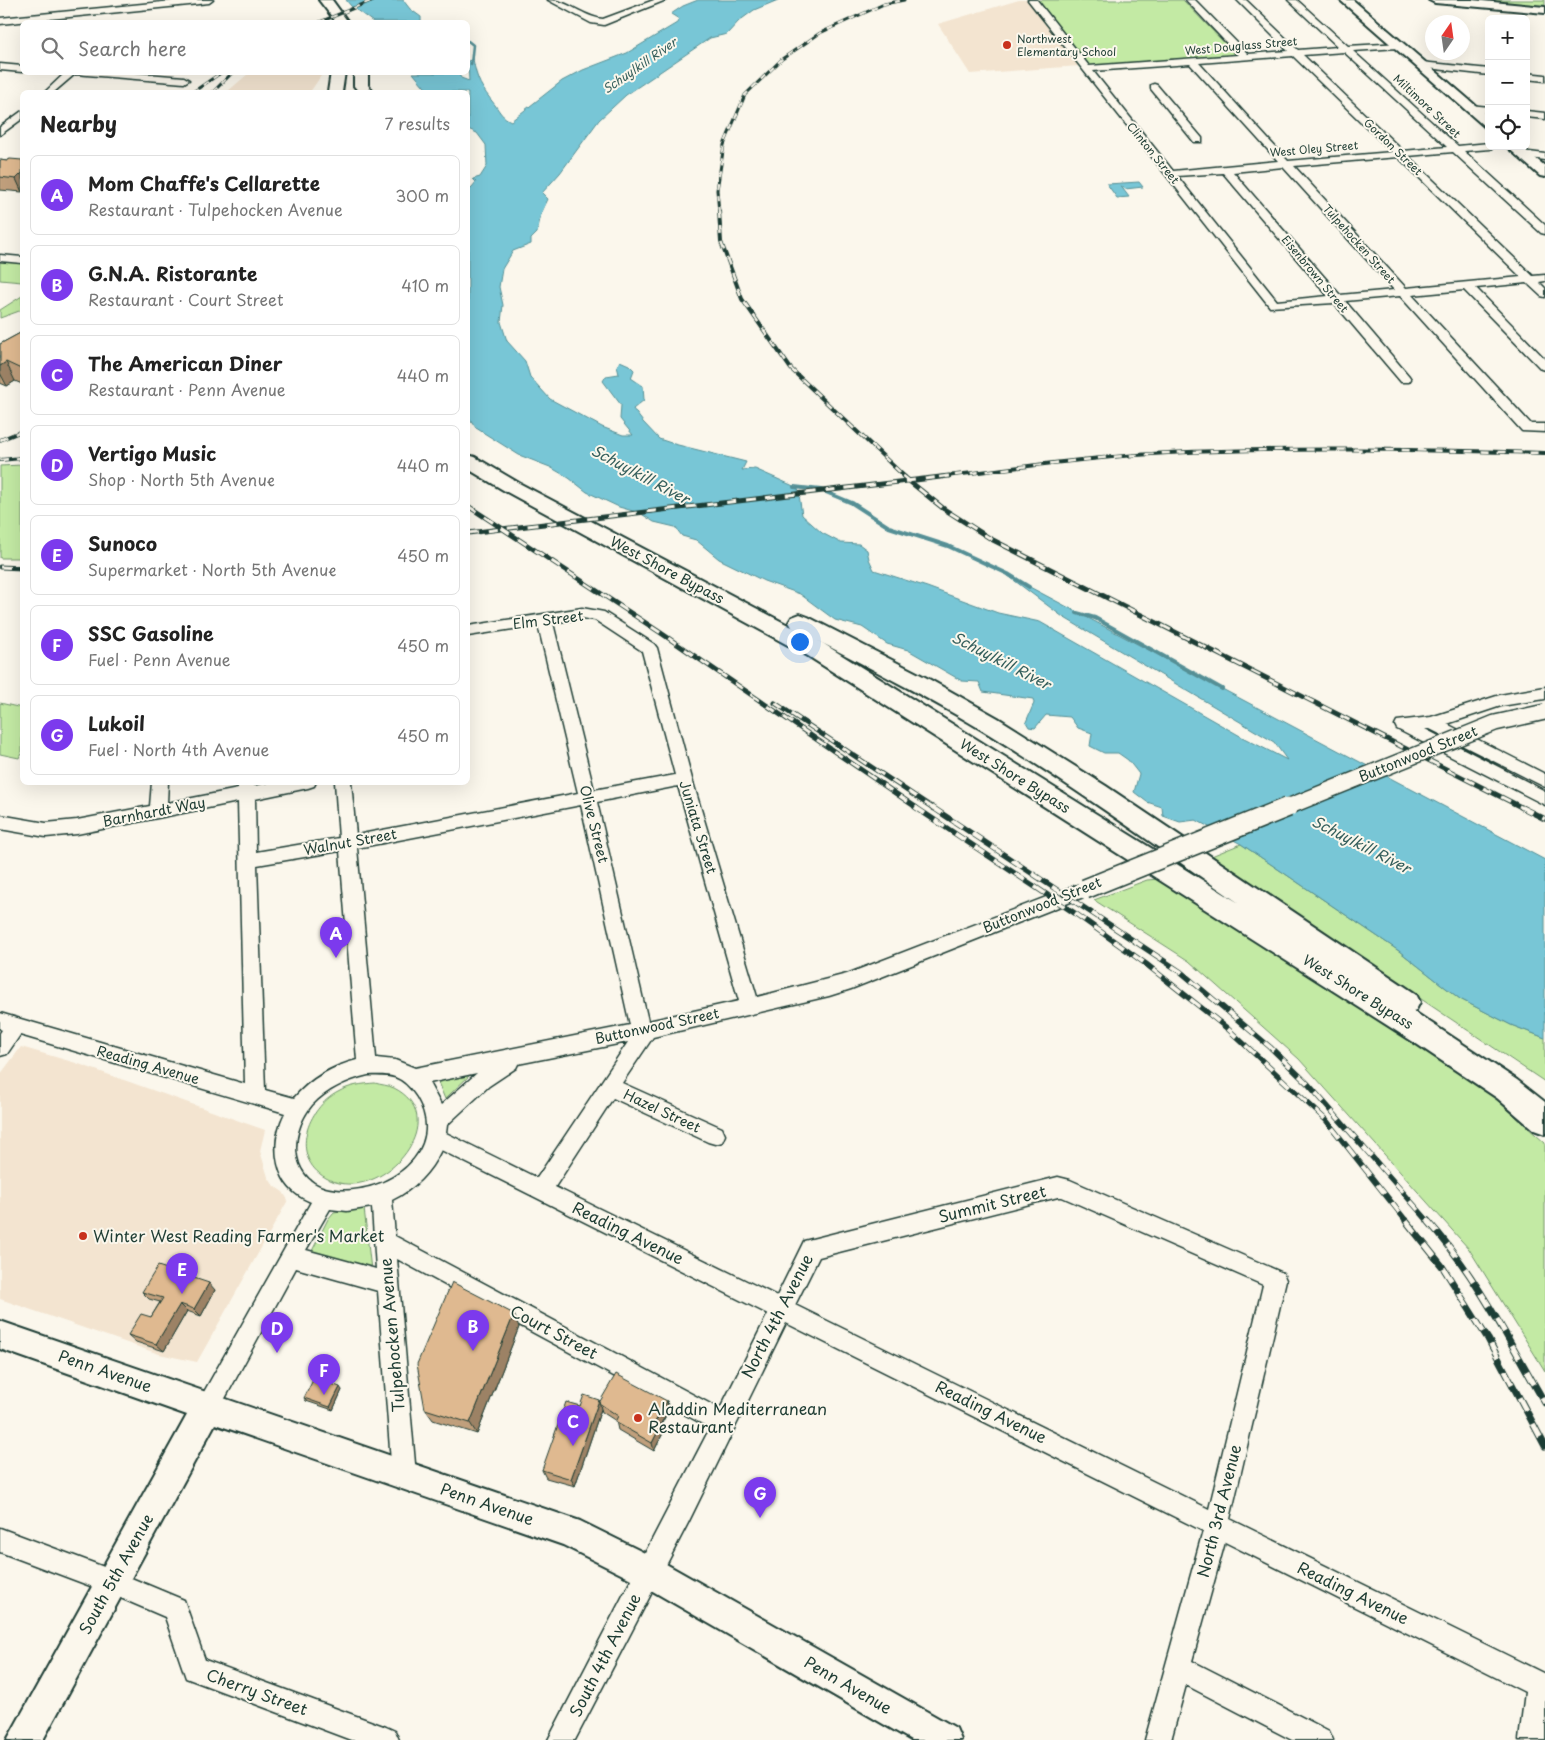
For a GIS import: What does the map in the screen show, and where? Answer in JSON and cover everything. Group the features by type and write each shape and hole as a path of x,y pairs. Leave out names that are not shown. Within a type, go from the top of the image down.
{"highway":[{"path":"324,1 331,20"},
{"path":"324,1 340,20"},
{"path":"335,90 338,75"},
{"path":"343,90 344,75"},
{"path":"352,90 354,75"},
{"path":"361,75 361,86 364,90"},
{"name":"West Shore Bypass","path":"470,450 509,475 850,648 990,724 1097,793 1545,1096"},
{"name":"West Shore Bypass","path":"470,462 512,488 816,650 1425,1034 1507,1090 1545,1120"}],"main road":[{"path":"1346,0 1485,121"},
{"path":"1435,0 1489,2 1545,10"},
{"path":"1516,150 1545,173"},
{"name":"Penn Avenue","path":"0,1334 568,1532 648,1571 944,1740"},
{"name":"South 5th Avenue","path":"24,1740 208,1407"}],"street":[{"path":"0,21 209,0"},
{"path":"552,0 599,22 610,21 662,0"},
{"name":"Clinton Street","path":"1032,0 1274,305 1337,299"},
{"path":"1190,0 1246,57"},
{"name":"Gordon Street","path":"1241,0 1545,294"},
{"name":"Miltimore Street","path":"1292,0 1545,231"},
{"name":"West Douglass Street","path":"1087,70 1398,45"},
{"name":"Tulpehocken Street","path":"1192,61 1526,428 1545,428"},
{"path":"1421,65 1485,72"},
{"path":"0,67 20,69"},
{"path":"51,90 69,75"},
{"path":"118,75 184,80"},
{"path":"1530,76 1545,78"},
{"path":"1154,87 1198,140"},
{"path":"1470,108 1485,110"},
{"path":"1530,114 1545,116"},
{"path":"2,129 20,116"},
{"path":"2,129 20,128"},
{"name":"West Oley Street","path":"1170,174 1485,146"},
{"path":"1516,150 1545,157"},
{"name":"Eisenbrown Street","path":"1224,169 1405,379"},
{"path":"0,258 20,260"},
{"path":"1337,299 1545,278"},
{"path":"1467,286 1545,366"},
{"name":"Elm Street","path":"470,631 582,613 599,616 649,648"},
{"name":"Olive Street","path":"544,618 644,1030"},
{"name":"Juniata Street","path":"649,648 684,779 750,1006"},
{"path":"1545,693 1500,701 1432,723 1403,725 1545,799"},
{"name":"Buttonwood Street","path":"414,1077 644,1030 851,981 1495,724 1545,712"},
{"path":"1432,723 1545,781"},
{"name":"Walnut Street","path":"248,860 348,843 684,779"},
{"path":"158,812 160,785"},
{"name":"Barnhardt Way","path":"0,822 32,829 61,829 158,812 246,789 281,785"},
{"path":"343,785 365,1053 368,1066"},
{"path":"246,789 255,1096"},
{"path":"0,1048 8,1024"},
{"name":"Reading Avenue","path":"8,1024 297,1108"},
{"path":"541,1190 610,1087 644,1030"},
{"name":"Buttonwood Street","path":"436,1130 482,1080 500,1067 526,1054"},
{"path":"368,1066 386,1066 401,1070 414,1077 430,1102 436,1130 429,1155 419,1169 407,1180 381,1195 349,1202 325,1200 309,1192 298,1182 289,1168 285,1151 286,1137 289,1124 297,1108 309,1094 321,1084 352,1069 368,1066"},
{"name":"Hazel Street","path":"610,1087 715,1135"},
{"name":"Reading Avenue","path":"436,1130 541,1190 1542,1687"},
{"name":"Summit Street","path":"812,1248 1063,1187 1276,1280"},
{"name":"Tulpehocken Avenue","path":"381,1195 404,1475"},
{"path":"208,1407 313,1217 325,1200"},
{"name":"Court Street","path":"384,1241 723,1423"},
{"name":"North 4th Avenue","path":"648,1571 812,1248"},
{"path":"292,1256 387,1284"},
{"name":"North 3rd Avenue","path":"1158,1740 1217,1525 1276,1280"},
{"name":"Cherry Street","path":"0,1540 112,1582 175,1609 195,1669 386,1740"},
{"name":"South 4th Avenue","path":"561,1740 648,1571"},
{"path":"1177,1667 1320,1740"},
{"path":"1532,1740 1542,1687"}],"shaded area":[{"name":"Northwest Elementary School","path":"1019,0 1028,0 1079,66 970,74 938,24"},
{"path":"247,75 322,75 311,90 229,90"},
{"path":"21,1047 76,1063 265,1130 260,1151 268,1177 288,1200 197,1362 159,1354 0,1299 0,1075"}],"green space":[{"path":"1037,0 1183,0 1236,55 1088,66"},
{"path":"1493,0 1545,0 1545,7 1493,2"},
{"path":"20,256 20,282 0,280 0,260"},
{"path":"20,297 20,311 0,318 0,310"},
{"path":"20,465 20,558 0,558 0,466"},
{"path":"0,703 20,708 20,756 19,758 0,754"},
{"path":"1241,844 1399,951 1460,999 1511,1025 1545,1038 1545,1082 1209,857"},
{"path":"1159,879 1359,1002 1489,1093 1545,1143 1545,1371 1469,1249 1299,1059 1189,961 1094,900 1147,880"},
{"path":"472,1073 445,1099 437,1080"},
{"path":"375,1083 394,1088 411,1102 417,1119 414,1138 404,1156 388,1171 368,1181 347,1184 326,1178 315,1169 308,1158 305,1146 306,1133 311,1121 327,1099 338,1092 352,1086"},
{"path":"364,1208 371,1270 311,1253 328,1219 334,1212"}],"water":[{"path":"346,0 403,0 410,9 421,17 421,20 370,20"},
{"name":"Schuylkill River","path":"698,0 778,0 754,10 739,21 727,34 710,38 626,95 599,120 560,173 542,193 548,199 541,214 537,233 531,239 531,244 513,251 502,269 499,287 503,305 501,322 507,341 525,361 530,377 550,399 602,427 623,435 633,435 620,419 621,405 603,381 606,376 619,374 617,366 620,361 629,365 634,370 631,378 643,386 644,400 633,409 659,439 746,462 742,470 755,469 798,488 802,515 822,533 841,543 859,544 867,550 874,570 998,613 1040,622 1242,737 1287,760 1274,742 1063,617 1007,575 1545,860 1545,1038 1511,1025 1460,999 1399,951 1241,844 1196,820 1180,822 1163,816 1162,807 1147,802 1134,792 1139,774 1128,760 1118,753 1104,753 1090,746 1092,733 1078,728 1070,717 1046,715 1035,728 1029,727 1026,722 1034,703 1033,699 983,692 979,682 962,681 908,650 887,644 862,627 835,620 800,594 764,581 719,559 696,540 682,536 675,527 654,522 640,513 619,507 587,492 569,478 550,467 519,455 476,428 470,419 470,190 476,182 473,179 480,177 487,166 486,145 477,133 470,130 470,90 427,90 415,75 459,75 461,78 469,81 470,60 473,59 476,73 483,88 505,118 511,121 562,81 583,70 627,53 677,23 679,19 671,14 683,6"},
{"path":"1139,182 1143,187 1125,189 1120,185 1129,197 1117,198 1107,184"}],"building":[{"path":"10,159 20,160 20,175 16,179 0,177 0,160 7,161"},
{"path":"20,333 20,369 6,362 0,366 0,344"},
{"path":"158,1266 209,1283 194,1309 180,1304 156,1344 128,1335 141,1314 151,1317 163,1298 142,1292"},
{"path":"452,1282 514,1314 470,1423 425,1409 417,1364"},
{"name":"Aladdin Mediterranean Restaurant","path":"616,1374 667,1401 655,1422 661,1425 652,1443 615,1422 618,1416 599,1403"},
{"path":"314,1378 340,1387 330,1407 304,1398"},
{"path":"584,1395 599,1400 571,1479 542,1470 566,1402 580,1406"}],"waterway":[{"path":"470,43 473,45 471,64"},
{"path":"794,487 821,490 852,503 889,527 948,546 1008,574 1029,587"},
{"path":"1077,613 1095,618 1222,689"}],"railway":[{"path":"325,20 373,0"},
{"path":"719,212 717,190 724,145 745,95 782,59 820,33 884,4 904,0"},
{"path":"196,90 218,75"},
{"path":"215,90 230,75"},
{"path":"719,211 721,242 742,299 791,369 905,477"},
{"path":"0,440 20,432"},
{"path":"939,477 1082,460 1215,451 1404,450 1545,453"},
{"path":"0,460 20,458"},
{"path":"903,476 909,481"},
{"path":"909,481 949,476"},
{"path":"503,529 909,481"},
{"path":"909,481 944,509 991,539 1523,808"},
{"path":"470,507 503,529"},
{"path":"470,533 503,529"},
{"path":"503,529 661,633 917,808"},
{"path":"0,567 20,568"},
{"path":"775,703 933,808"},
{"path":"915,807 1076,914 1146,964 1228,1029 1326,1120 1407,1222"},
{"path":"932,807 1181,972 1270,1047 1308,1084 1429,1222"},
{"path":"1523,808 1545,819"},
{"path":"1406,1221 1442,1266 1488,1339 1545,1446"},
{"path":"1428,1221 1477,1286 1545,1403"}],"place":[{"name":"Northwest Elementary School","path":"1007,45"},
{"name":"Mom Chaffe's Cellarette","path":"336,958"},
{"name":"Winter West Reading Farmer's Market","path":"83,1236"},
{"name":"Sunoco","path":"182,1294"},
{"name":"G.N.A. Ristorante","path":"473,1351"},
{"name":"Vertigo Music","path":"277,1353"},
{"name":"SSC Gasoline","path":"324,1395"},
{"name":"Aladdin Mediterranean Restaurant","path":"638,1418"},
{"name":"The American Diner","path":"573,1446"},
{"name":"Lukoil","path":"760,1518"}]}
